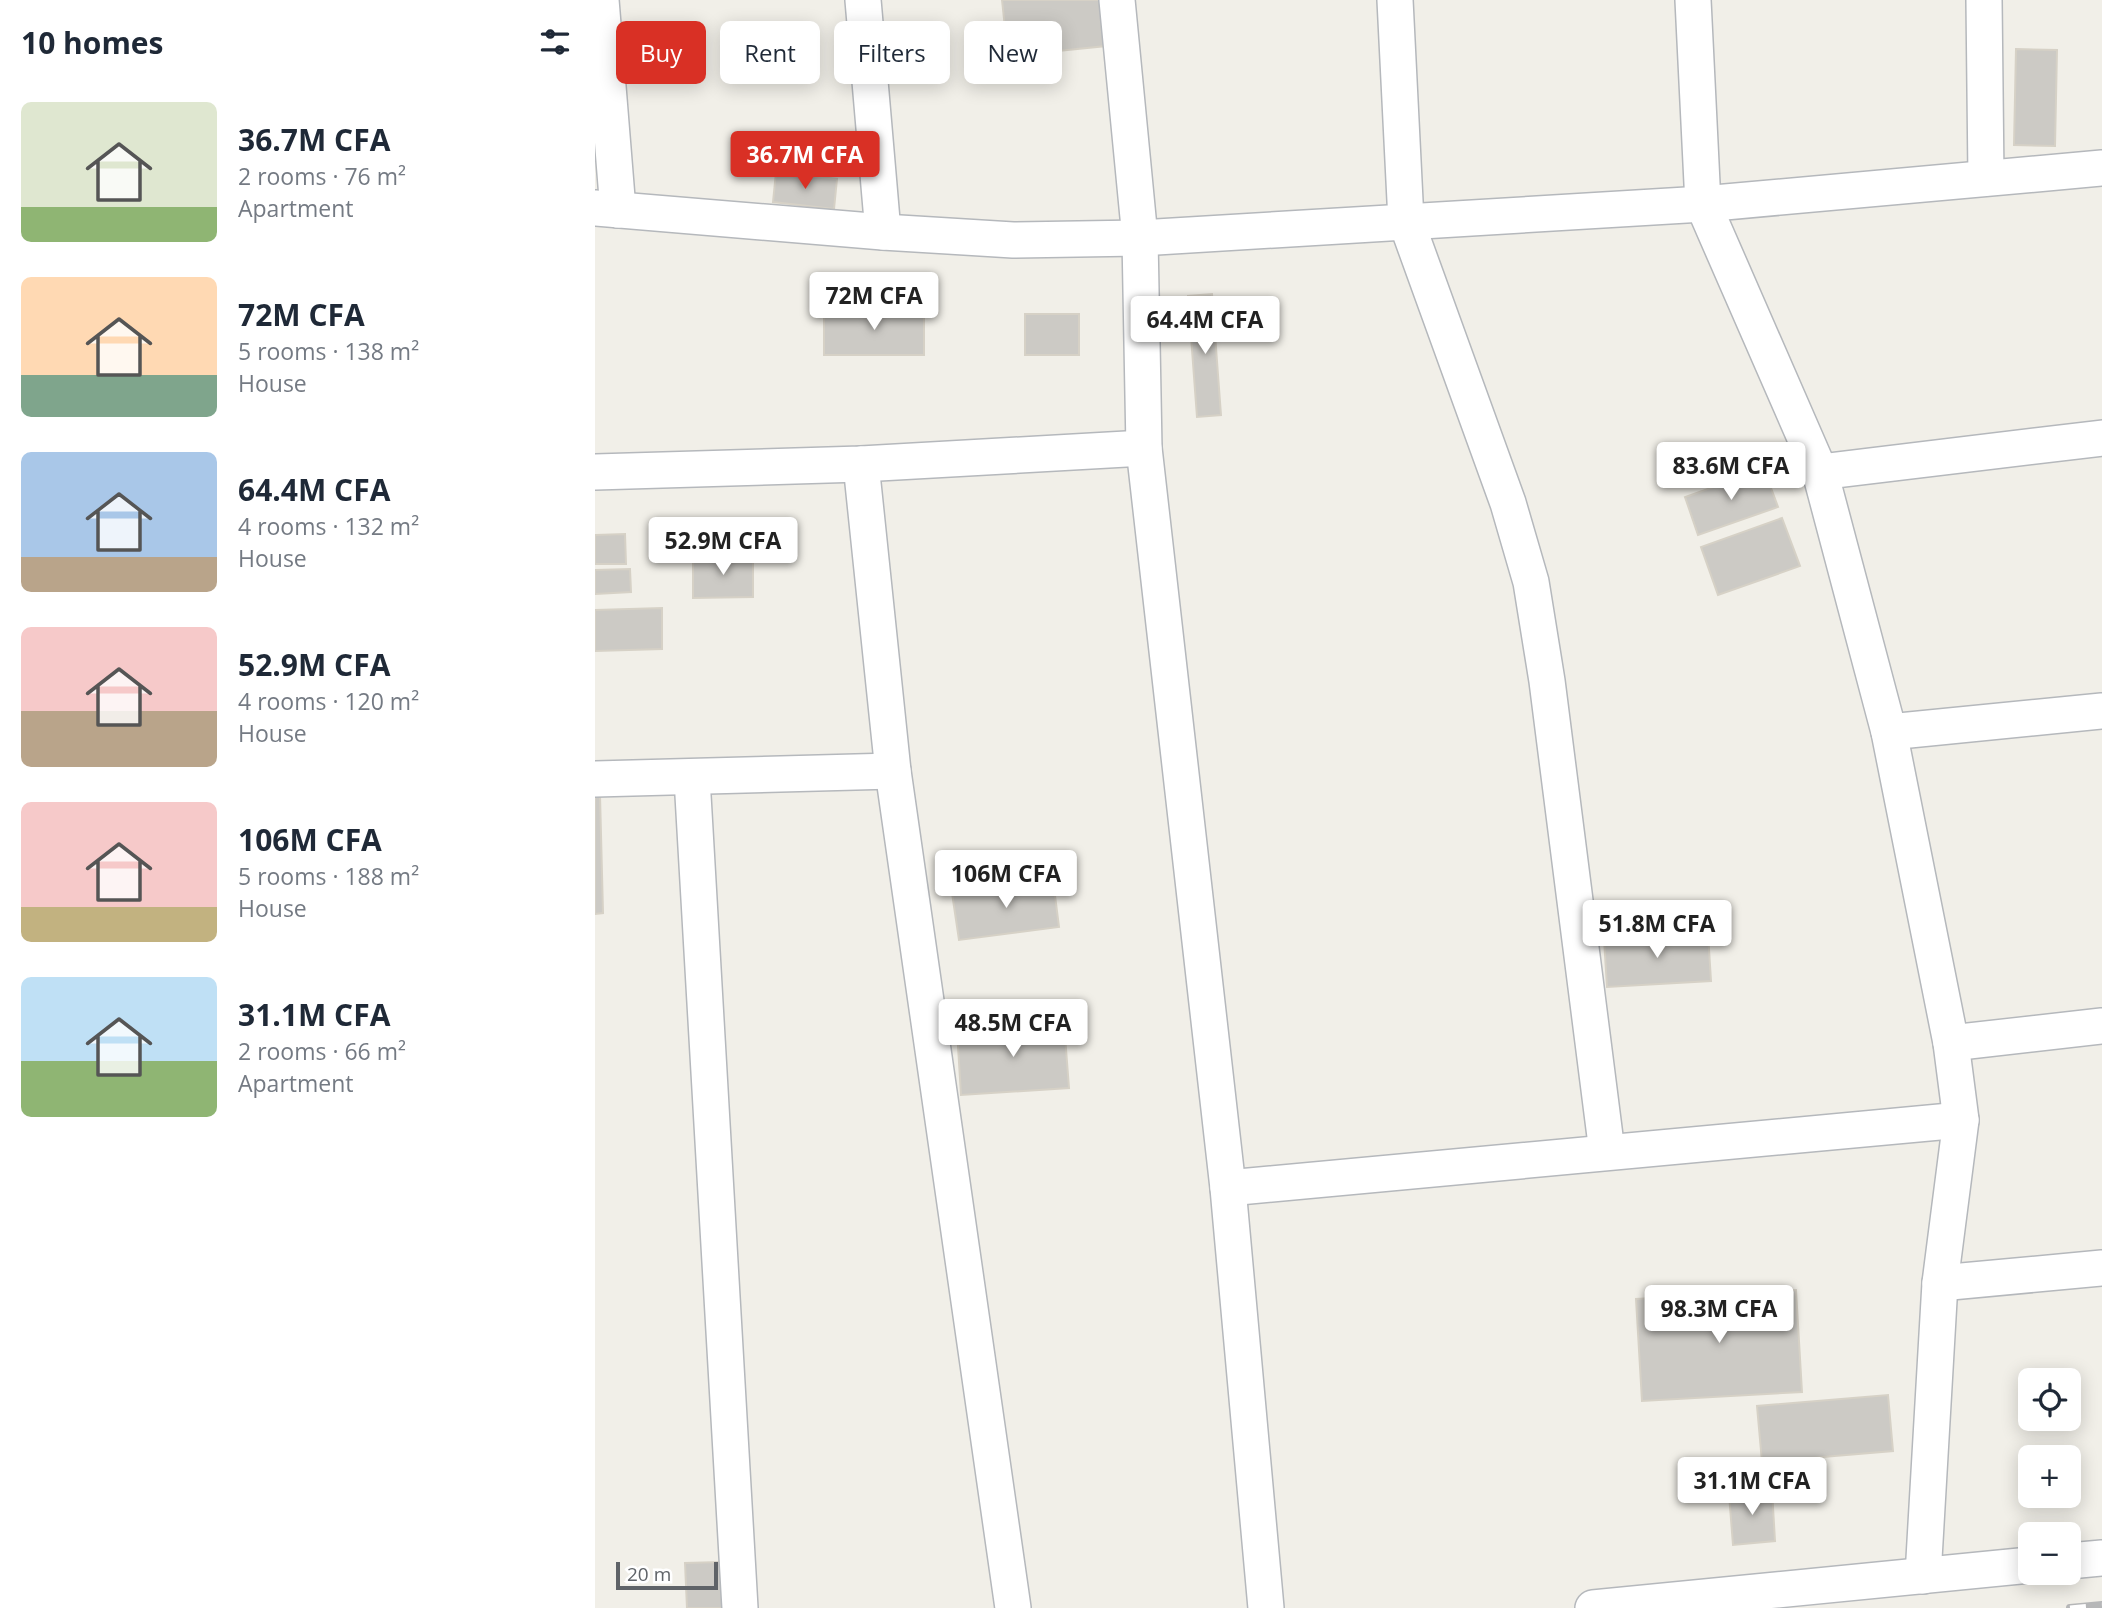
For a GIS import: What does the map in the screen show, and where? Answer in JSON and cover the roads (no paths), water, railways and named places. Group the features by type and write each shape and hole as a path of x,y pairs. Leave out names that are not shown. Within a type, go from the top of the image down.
{"street":[{"path":"601,0 606,209 1013,240 1140,238 1703,204 2102,168"},
{"path":"863,0 883,232"},
{"path":"1117,0 1140,238 1144,448 1227,1188 1266,1608"},
{"path":"1395,0 1406,221 1508,503 1531,582 1607,1152"},
{"path":"1693,0 1703,204 1820,472 1889,732 1951,1043 1961,1120 1940,1283 1923,1576"},
{"path":"1984,0 1986,178"},
{"path":"1820,472 2102,438"},
{"path":"595,472 861,464 1144,448"},
{"path":"861,464 893,771 1013,1608"},
{"path":"1889,732 2102,711"},
{"path":"595,779 893,771"},
{"path":"692,778 740,1608"},
{"path":"1951,1043 2102,1026"},
{"path":"1227,1188 1961,1120"},
{"path":"1940,1283 2102,1268"},
{"path":"2081,1560 2102,1558"},
{"path":"1593,1608 2018,1566"}],"railway":[{"path":"2070,1608 2102,1605"}]}
